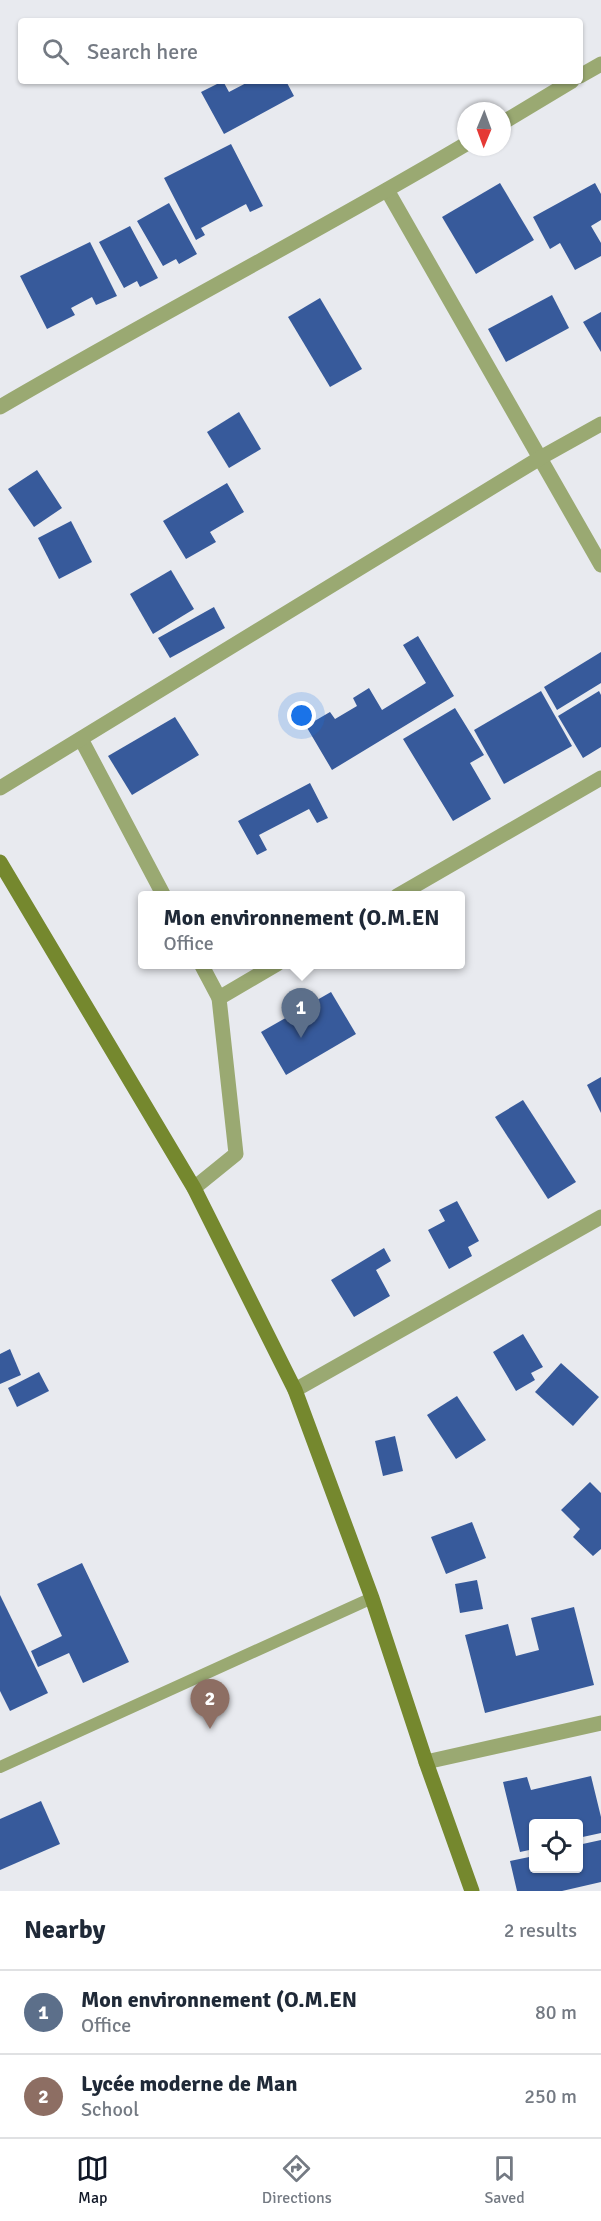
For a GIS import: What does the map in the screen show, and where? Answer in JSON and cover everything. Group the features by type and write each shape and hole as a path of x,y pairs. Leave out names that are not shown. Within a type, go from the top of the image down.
{"main road":[{"path":"0,862 194,1188 295,1390 372,1598 426,1762 472,1891"}],"street":[{"path":"583,74 601,64"},
{"path":"511,118 567,84"},
{"path":"0,407 457,149"},
{"path":"387,190 601,565"},
{"path":"0,788 540,458 601,424"},
{"path":"81,739 161,891"},
{"path":"406,891 601,778"},
{"path":"194,1188 236,1154 219,998 204,969"},
{"path":"219,998 268,969"},
{"path":"295,1390 601,1217"},
{"path":"426,1762 601,1723"}],"lane":[{"path":"0,1767 372,1598"}],"building":[{"path":"217,84 225,84 229,92 244,84 288,84 294,96 224,134 201,92"},
{"path":"231,144 263,206 250,212 246,204 201,228 205,235 196,240 164,178"},
{"path":"500,183 534,240 476,274 442,217"},
{"path":"595,183 601,194 601,220 591,226 601,243 601,256 575,270 560,243 550,249 533,217"},
{"path":"169,203 197,254 179,264 176,259 163,266 137,221"},
{"path":"130,226 158,278 140,287 137,281 124,288 99,242"},
{"path":"90,242 117,296 96,305 92,297 71,308 75,315 47,329 20,276"},
{"path":"552,295 569,328 506,362 488,329"},
{"path":"320,298 362,369 330,387 288,317"},
{"path":"601,312 601,352 583,322"},
{"path":"239,412 261,449 229,468 207,432"},
{"path":"37,470 62,508 34,527 8,489"},
{"path":"227,483 244,512 210,532 216,542 186,559 163,521"},
{"path":"71,521 92,562 59,579 38,538"},
{"path":"171,570 194,609 153,634 130,594"},
{"path":"214,607 225,628 170,658 158,638"},
{"path":"418,636 454,696 332,770 306,726 330,712 335,719 357,706 353,698 369,688 382,710 426,683 403,645"},
{"path":"601,652 601,683 557,710 544,687"},
{"path":"541,691 572,746 504,784 474,730"},
{"path":"599,691 601,695 601,747 583,758 558,716"},
{"path":"455,708 484,755 470,763 491,799 453,821 403,739"},
{"path":"175,717 199,755 132,795 108,756"},
{"path":"310,783 328,818 317,823 309,809 259,835 267,850 257,855 238,821"},
{"path":"331,992 356,1034 286,1075 261,1032"},
{"path":"601,1077 601,1113 587,1085"},
{"path":"523,1100 576,1182 548,1199 495,1117"},
{"path":"457,1201 479,1241 468,1247 472,1256 449,1269 428,1230 445,1221 439,1210"},
{"path":"384,1248 391,1261 376,1270 390,1296 354,1317 331,1280"},
{"path":"523,1334 543,1367 531,1373 535,1380 516,1391 493,1352"},
{"path":"10,1349 21,1375 0,1384 0,1354"},
{"path":"561,1363 599,1397 573,1426 535,1392"},
{"path":"39,1372 49,1391 17,1407 8,1388"},
{"path":"457,1396 486,1440 456,1459 427,1415"},
{"path":"395,1436 403,1471 383,1476 375,1441"},
{"path":"590,1482 601,1493 601,1549 593,1556 573,1537 580,1529 561,1510"},
{"path":"472,1522 486,1558 446,1574 431,1537"},
{"path":"82,1563 129,1662 83,1683 69,1653 38,1667 31,1651 62,1636 37,1584"},
{"path":"477,1580 483,1609 460,1613 455,1584"},
{"path":"0,1595 48,1693 10,1711 0,1691"},
{"path":"574,1607 594,1685 485,1713 465,1635 508,1624 516,1656 539,1650 531,1618"},
{"path":"591,1776 601,1817 601,1833 583,1837 583,1819 529,1819 529,1850 520,1852 503,1782 527,1777 531,1790"},
{"path":"41,1801 60,1844 0,1870 0,1819"},
{"path":"601,1840 601,1882 562,1891 517,1891 510,1861 529,1857 529,1873 583,1873 583,1844"}],"place":[{"name":"Mon environnement (O.M.EN","path":"301,1038"},
{"name":"Lycée moderne de Man","path":"210,1729"}]}
